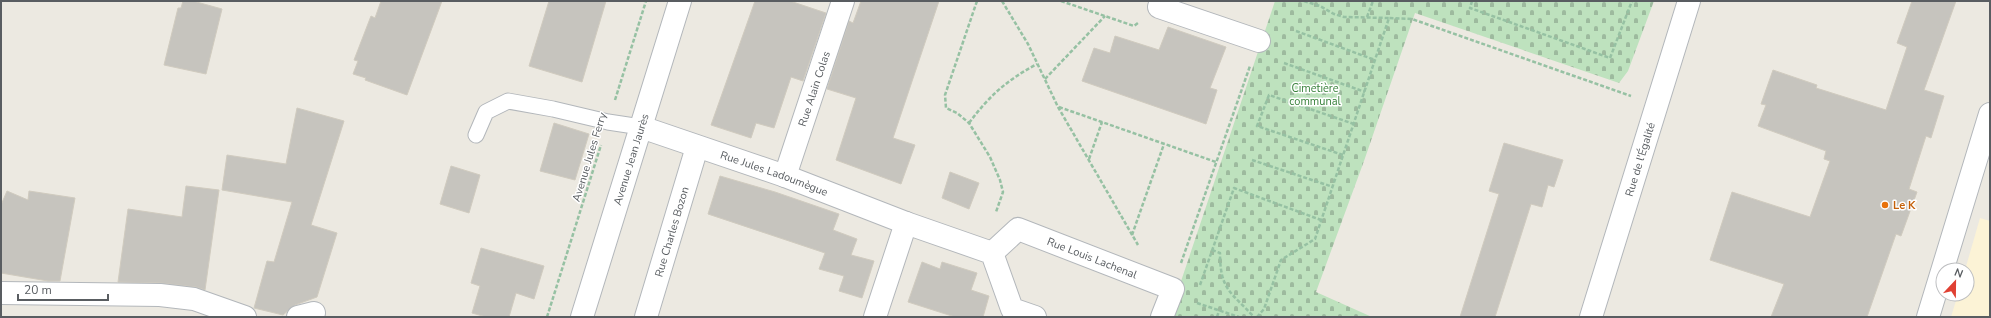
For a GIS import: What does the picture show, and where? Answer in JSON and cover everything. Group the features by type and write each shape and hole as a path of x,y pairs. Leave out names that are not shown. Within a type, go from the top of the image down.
{"street":[{"name":"Avenue Jean Jaurès","path":"582,317 680,1"},
{"name":"Rue Alain Colas","path":"785,176 844,1"},
{"name":"Rue de l'Égalité","path":"1591,317 1689,1"},
{"path":"1160,4 1259,41"},
{"path":"1928,317 1990,114"},
{"name":"Rue Jules Ladoumègue","path":"641,127 785,176 906,223"},
{"name":"Rue Charles Bozon","path":"646,317 698,147"},
{"path":"875,317 906,223 992,253 1012,309 1035,317"},
{"name":"Rue Louis Lachenal","path":"992,253 1018,229 1172,289"},
{"path":"1162,317 1172,289"},
{"path":"1,293 160,295 194,299 245,317"}],"lane":[{"path":"476,135 486,112 508,101 553,109 608,122 641,127"}],"path":[{"name":"Avenue Jules Ferry","path":"547,317 646,1"},
{"path":"977,1 945,95 946,108 957,113 969,123 990,157 1000,180 1003,192 992,222 992,253"},
{"path":"1002,1 1028,44 1058,107 1139,248"},
{"path":"1061,1 1134,26 1160,4"},
{"path":"1304,1 1320,6 1334,14 1344,16 1412,19 1658,105"},
{"path":"1367,17 1373,1"},
{"path":"1472,1 1470,8 1610,58 1631,1"},
{"path":"1045,79 1105,16"},
{"path":"1257,317 1264,309 1281,260 1315,239 1389,18"},
{"path":"1296,32 1375,60"},
{"path":"1172,289 1259,41"},
{"path":"1284,63 1364,92"},
{"path":"969,123 983,104 1000,87 1037,64"},
{"path":"1343,155 1257,126 1269,95 1354,124"},
{"path":"1058,107 1217,162"},
{"path":"1088,160 1102,122"},
{"path":"1132,235 1164,144"},
{"path":"1252,160 1333,187"},
{"path":"1199,287 1234,188 1321,220"},
{"path":"1212,250 1220,253 1222,280 1228,291 1254,317"},
{"path":"1194,302 1239,317"},
{"path":"1217,317 1220,311"}],"shaded area":[{"path":"1980,218 1990,221 1990,317 1951,317 1956,302 1975,302 1975,262 1967,262"}],"green space":[{"name":"Cimetière communal","path":"1275,1 1654,1 1628,71 1619,83 1415,13 1364,161 1316,292 1372,317 1169,317"}],"building":[{"path":"183,1 193,1 222,9 206,74 164,65 178,8 181,8"},
{"path":"381,1 442,1 407,95 365,80 366,78 353,74 358,61 354,60 371,16 375,18"},
{"path":"549,1 606,1 582,82 529,66"},
{"path":"755,1 790,1 826,13 803,81 791,77 774,128 756,123 751,138 711,125"},
{"path":"861,1 939,1 893,138 915,145 901,184 836,160 856,98 827,89 849,21 853,23"},
{"path":"1912,1 1956,1 1924,90 1944,96 1931,138 1926,136 1909,189 1917,192 1901,236 1896,234 1867,317 1771,317 1784,284 1710,260 1732,192 1810,217 1830,161 1824,159 1826,151 1758,126 1766,105 1761,104 1773,70 1817,85 1816,88 1886,110 1907,47 1897,43"},
{"path":"1168,27 1226,47 1210,88 1217,90 1206,124 1082,81 1094,48 1110,53 1115,36 1159,50"},
{"path":"297,108 344,121 311,225 337,233 317,297 295,305 283,315 254,308 267,261 274,262 292,202 222,190 227,155 286,164"},
{"path":"554,123 589,134 575,180 540,171"},
{"path":"1504,143 1563,160 1554,187 1548,185 1542,207 1531,204 1495,317 1460,317 1499,194 1489,191"},
{"path":"451,166 480,175 469,213 440,204"},
{"path":"950,172 979,183 969,209 942,198"},
{"path":"720,176 775,192 839,214 833,230 857,239 851,255 874,261 862,298 839,291 844,276 819,269 825,253 708,214"},
{"path":"186,186 219,190 205,290 196,287 161,283 118,282 128,209 182,217"},
{"path":"7,191 28,200 29,191 75,198 60,281 48,281 1,273 1,205"},
{"path":"481,248 544,266 534,299 516,293 509,317 486,317 472,313 480,286 471,283"},
{"path":"922,262 940,269 942,262 977,273 971,290 989,296 983,317 955,317 908,302"}],"place":[{"name":"Le K","path":"1885,205"}]}
